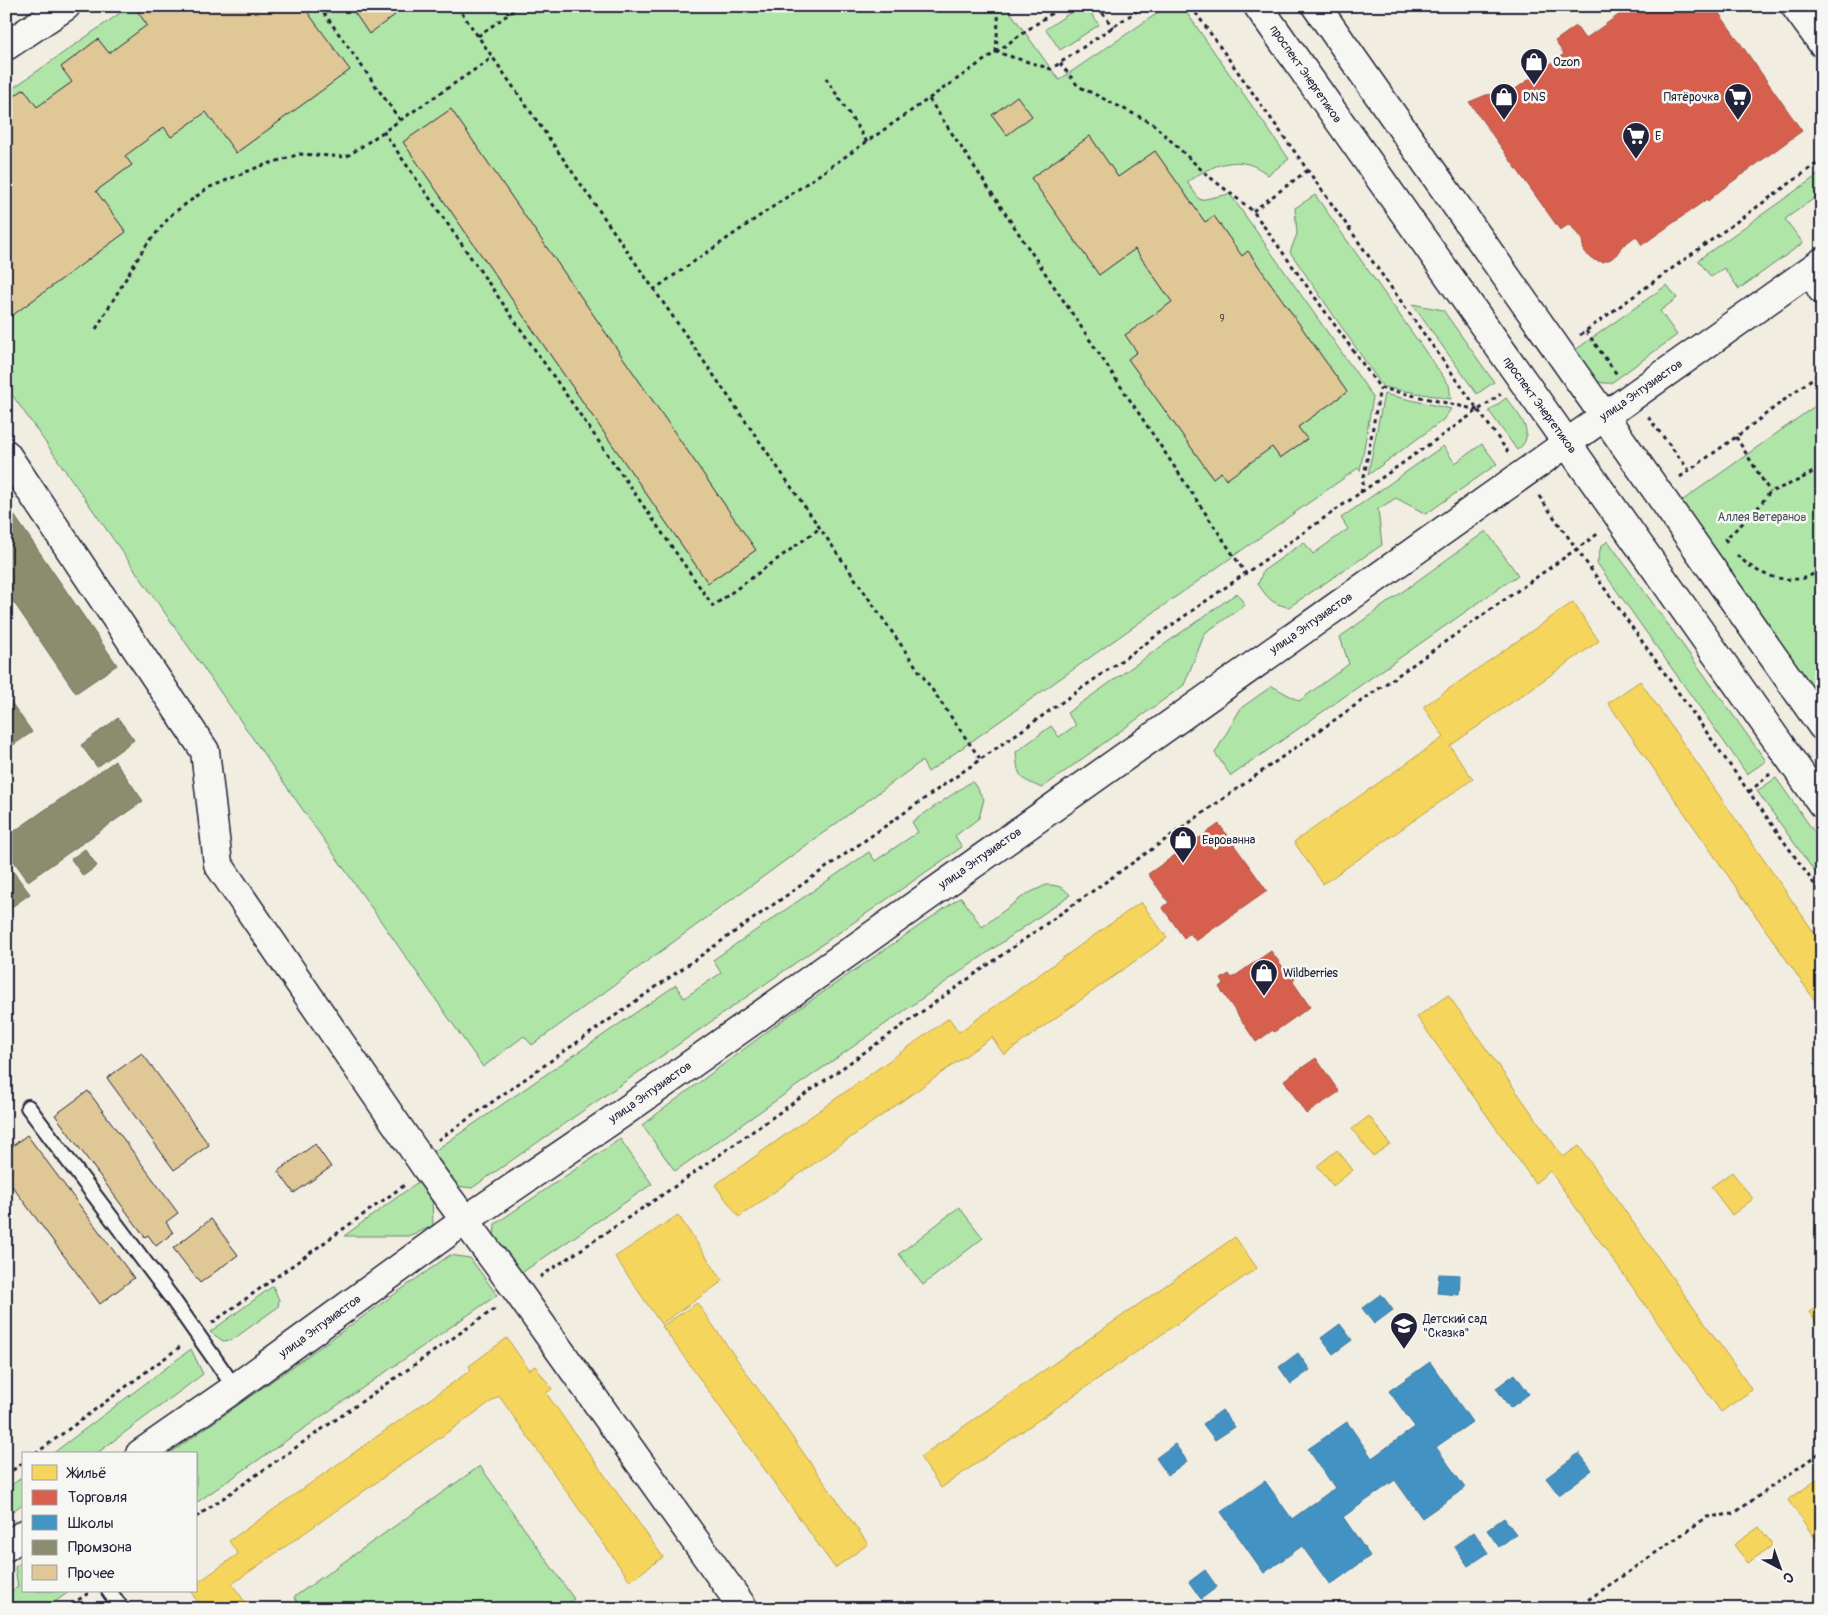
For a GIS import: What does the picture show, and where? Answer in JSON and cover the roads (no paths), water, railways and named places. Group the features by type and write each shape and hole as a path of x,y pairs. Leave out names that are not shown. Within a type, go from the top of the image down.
{"street":[{"path":"6,46 66,6"},
{"name":"проспект Энергетиков","path":"1258,6 1822,804"},
{"path":"1316,6 1822,726"},
{"path":"1795,6 1822,42"},
{"name":"улица Энтузиастов","path":"143,1452 235,1388 464,1221 621,1114 1567,442 1818,274"},
{"path":"6,454 205,751 218,864 422,1162 518,1292 744,1609"},
{"path":"6,1547 22,1535"}],"lane":[{"path":"28,1107 235,1388"},
{"path":"111,1592 122,1609"}],"place":[{"name":"Ozon","path":"1534,86"},
{"name":"DNS","path":"1504,121"},
{"name":"Пятёрочка","path":"1738,121"},
{"name":"Е","path":"1636,160"},
{"name":"Еврованна","path":"1183,864"},
{"name":"Wildberries","path":"1264,997"},
{"name":"Детский сад \"Сказка\"","path":"1404,1350"}],"park label":[{"name":"Аллея Ветеранов","path":"1762,517"}]}
